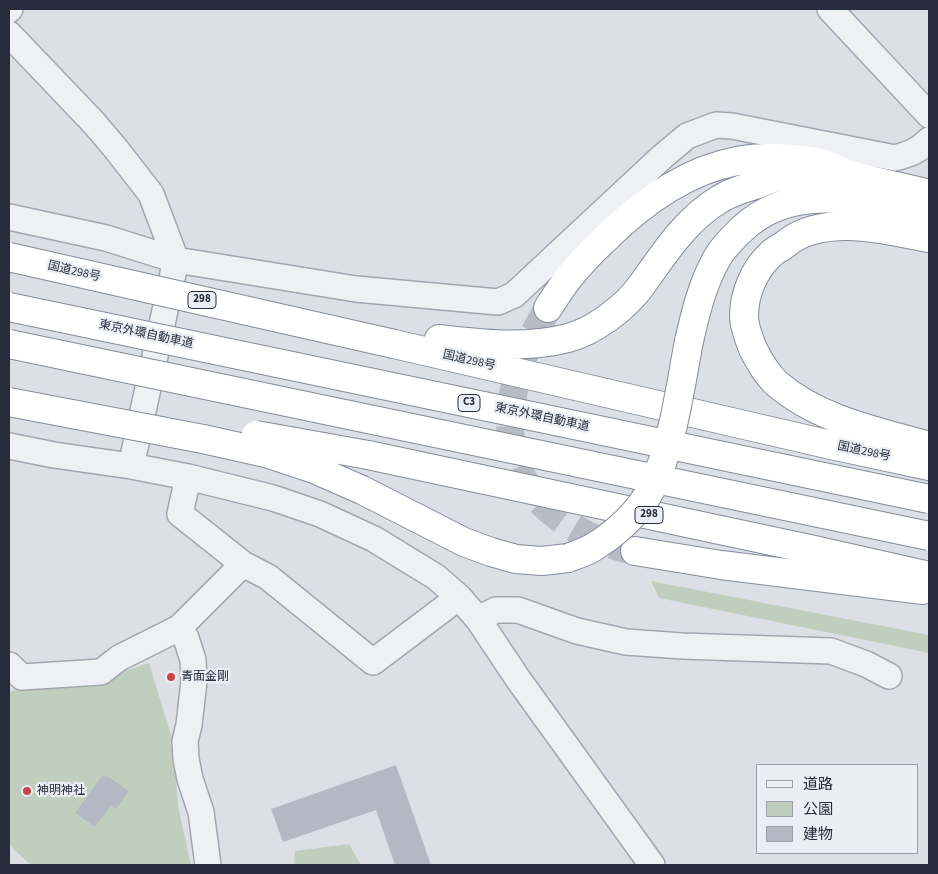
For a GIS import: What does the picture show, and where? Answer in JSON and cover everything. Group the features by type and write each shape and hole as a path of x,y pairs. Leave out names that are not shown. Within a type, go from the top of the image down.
{"highway":[{"name":"298","path":"548,308 567,280 591,252 644,203 682,180 706,170 737,161 765,158 792,160 822,164 848,174 929,194"},
{"name":"298","path":"396,339 520,344 568,338 605,320 623,305 639,288 677,237 694,218 720,199 734,192 778,177 810,174 848,174"},
{"name":"298","path":"9,402 203,438 266,453 314,469 362,490 464,542 491,552 516,559 542,561 568,558 592,548 616,532 636,511 651,490 662,463 671,431 697,304 718,256 732,238 749,223 770,209 812,198 862,201 907,212 929,220"},
{"path":"929,238 877,228 853,226 812,230 791,239 770,255 756,273 747,295 744,317 749,340 759,363 775,382 794,396 818,410 851,424 929,446"},
{"name":"国道298号","path":"9,257 159,291 396,339 831,445 929,466"},
{"name":"東京外環自動車道","path":"9,307 929,499"},
{"path":"9,344 929,536"},
{"name":"298","path":"9,392 368,455 929,576"},
{"path":"635,551 721,565 929,591"}],"street":[{"path":"830,9 929,115"},
{"path":"9,34 94,123 151,194 176,260 131,466"},
{"path":"9,217 106,238 176,260 356,289 498,302 514,295 686,136 716,125 732,126 895,158 914,152 924,146 929,140"},
{"path":"9,446 188,476 273,498 320,514 374,539 436,577 460,597 478,619 518,679 652,865"},
{"path":"188,476 180,514 243,564 268,578 373,662 460,597"},
{"path":"9,665 22,677 101,672 119,658 179,628 243,564"},
{"path":"478,619 496,610 518,610 577,631 626,642 682,646 831,651 866,664 889,676"},
{"path":"179,628 186,638 192,660 194,681 185,741 186,759 190,779 201,812 208,865"}],"green space":[{"path":"651,581 929,635 929,653 659,598"},
{"path":"149,663 173,742 178,806 191,865 31,865 9,845 9,693 17,688 103,678"},
{"path":"349,844 361,865 294,865 295,851"}],"building":[{"path":"396,765 431,865 395,865 376,810 283,842 271,809"},
{"path":"103,775 129,791 116,809 111,805 95,827 75,813"}],"tunnel":[{"path":"548,308 527,349 516,382 510,422 513,457 519,473 528,487 539,500 564,522 594,538 635,551"}],"place":[{"name":"青面金剛","path":"171,677"},
{"name":"神明神社","path":"27,791"}]}
